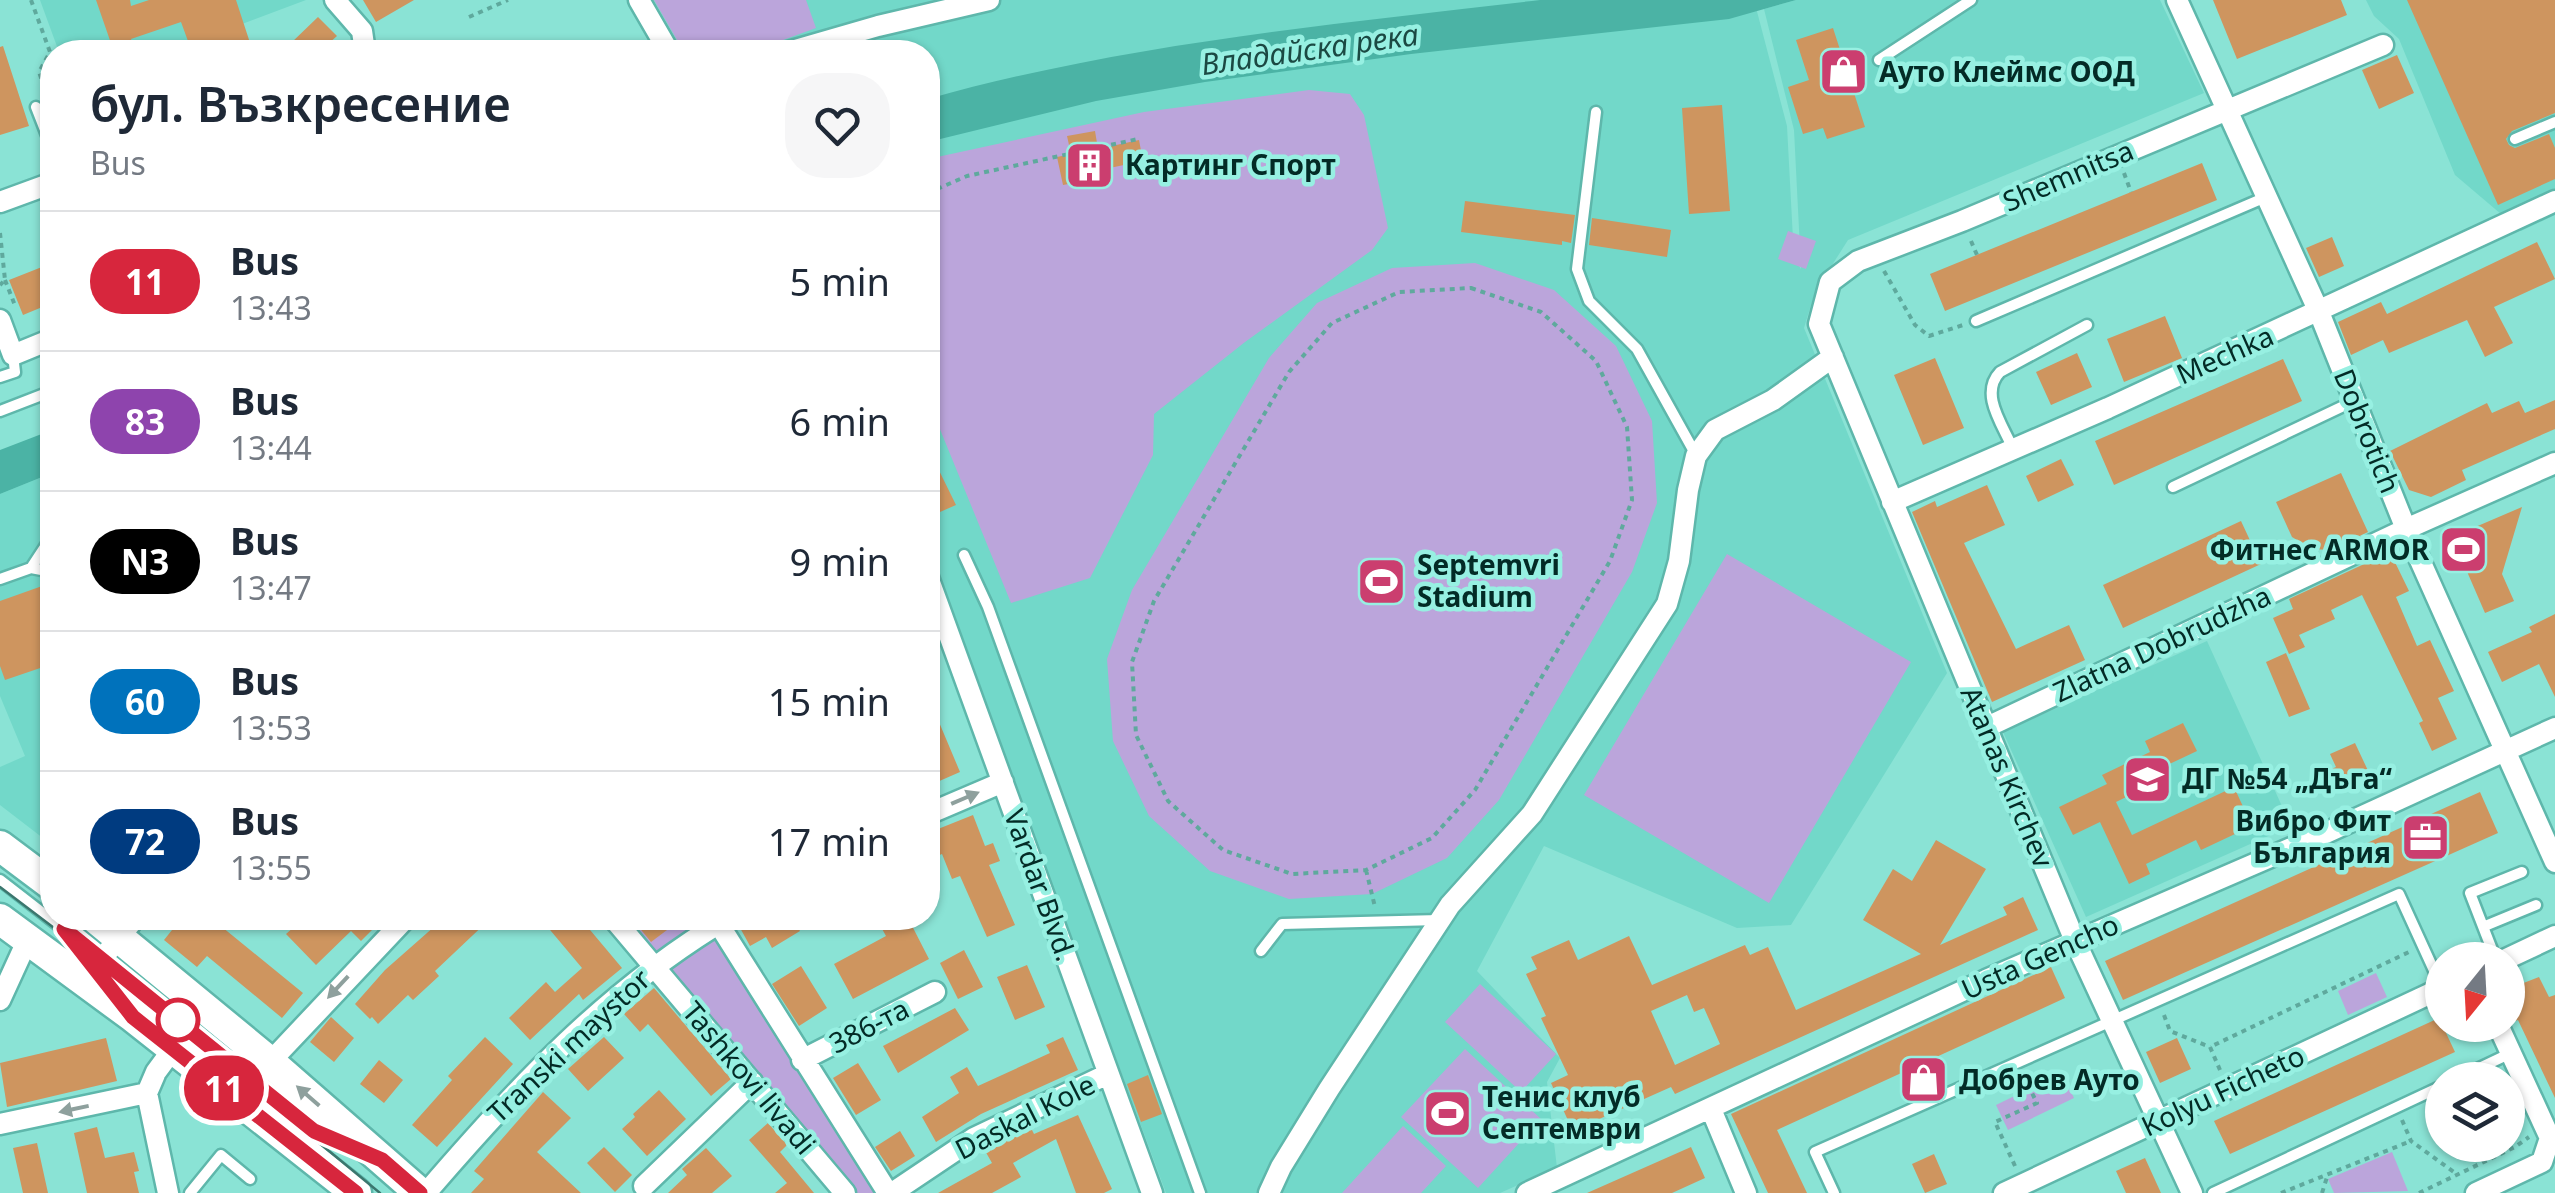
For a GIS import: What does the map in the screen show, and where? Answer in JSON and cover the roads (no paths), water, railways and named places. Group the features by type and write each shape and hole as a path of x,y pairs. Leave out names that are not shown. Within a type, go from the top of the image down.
{"main road":[{"path":"0,846 40,877"},
{"path":"0,919 28,939 105,946 270,1062 423,1193"},
{"path":"105,946 133,1017 356,1193"}],"street":[{"path":"336,0 362,31 364,40"},
{"path":"639,0 662,40"},
{"path":"830,40 989,0"},
{"name":"Dobrotich","path":"2176,0 2319,312 2406,530 2555,862"},
{"name":"Shemnitsa","path":"1832,357 1820,324 1830,282 1858,261 2382,45"},
{"path":"0,202 40,187"},
{"name":"Mechka","path":"1892,502 2555,202"},
{"path":"0,320 13,354 40,344"},
{"path":"1269,1193 1328,1089 1440,920 1532,814 1666,604 1679,560 1696,456 1715,430 1773,400 1832,357"},
{"name":"Atanas Kirchev","path":"1832,357 2075,941 2192,1193"},
{"name":"Zlatna Dobrudzha","path":"1987,727 2555,463"},
{"name":"Vardar Blvd.","path":"940,615 1152,1193"},
{"name":"Usta Gencho","path":"1528,1193 2075,941 2555,728"},
{"path":"940,809 1002,782"},
{"path":"270,1062 395,930"},
{"name":"Tashkovi livadi","path":"623,930 845,1193"},
{"name":"Transki maystor","path":"423,1193 498,1108 584,1023 654,966 708,930"},
{"name":"Tashkovi livadi","path":"729,930 802,1060 890,1193"},
{"path":"2525,950 2555,936"},
{"path":"0,1000 28,939"},
{"name":"386-та","path":"802,1060 935,992"},
{"name":"Kolyu Ficheto","path":"2014,1188 2425,997"},
{"path":"2469,1188 2542,1162 2548,1132 2506,1042"},
{"path":"168,1193 147,1093 156,1072 174,1048"},
{"name":"Daskal Kole","path":"890,1193 974,1138 1108,1074"},
{"path":"644,1186 752,1082"},
{"path":"0,1124 147,1093"},
{"path":"1711,1108 1746,1193"}],"lane":[{"path":"1879,60 1971,0"},
{"path":"1596,112 1576,270 1589,301 1637,350 1696,456"},
{"path":"2515,139 2555,122"},
{"path":"1976,321 2267,196"},
{"path":"2013,449 1990,396 1991,381 2000,372 2087,325"},
{"path":"0,377 15,372 13,354"},
{"path":"0,411 40,396"},
{"path":"2172,488 2355,401"},
{"path":"31,568 40,554"},
{"path":"964,555 988,607 1200,1193"},
{"path":"0,579 31,568 40,570"},
{"path":"2490,942 2470,892 2522,872"},
{"path":"0,880 40,911"},
{"path":"1834,1193 1815,1152 2399,894 2425,952"},
{"path":"2485,926 2536,904"},
{"path":"1261,950 1282,924 1440,920"},
{"path":"66,930 105,946 314,1131 382,1160"},
{"path":"2492,1062 2511,1053"},
{"path":"2213,1193 2425,1094"},
{"path":"190,1193 221,1155 250,1178"}],"water":[{"name":"Владайска река","path":"1540,0 1796,0 1729,19 1411,54 1205,82 1096,101 940,139 940,96 1078,63 1309,27"},
{"path":"40,435 40,478 0,494 0,450"}],"tram line":[{"path":"0,887 40,917"},
{"path":"57,930 380,1193"}],"place":[{"name":"Ауто Клеймс ООД","path":"1844,72"},
{"name":"Картинг Спорт","path":"1090,165"},
{"name":"Фитнес ARMOR","path":"2464,550"},
{"name":"Septemvri Stadium","path":"1382,581"},
{"name":"ДГ №54 „Дъга“","path":"2147,779"},
{"name":"Вибро Фит България","path":"2426,837"},
{"name":"Добрев Ауто","path":"1924,1080"},
{"name":"Тенис клуб Септември","path":"1447,1113"}]}
